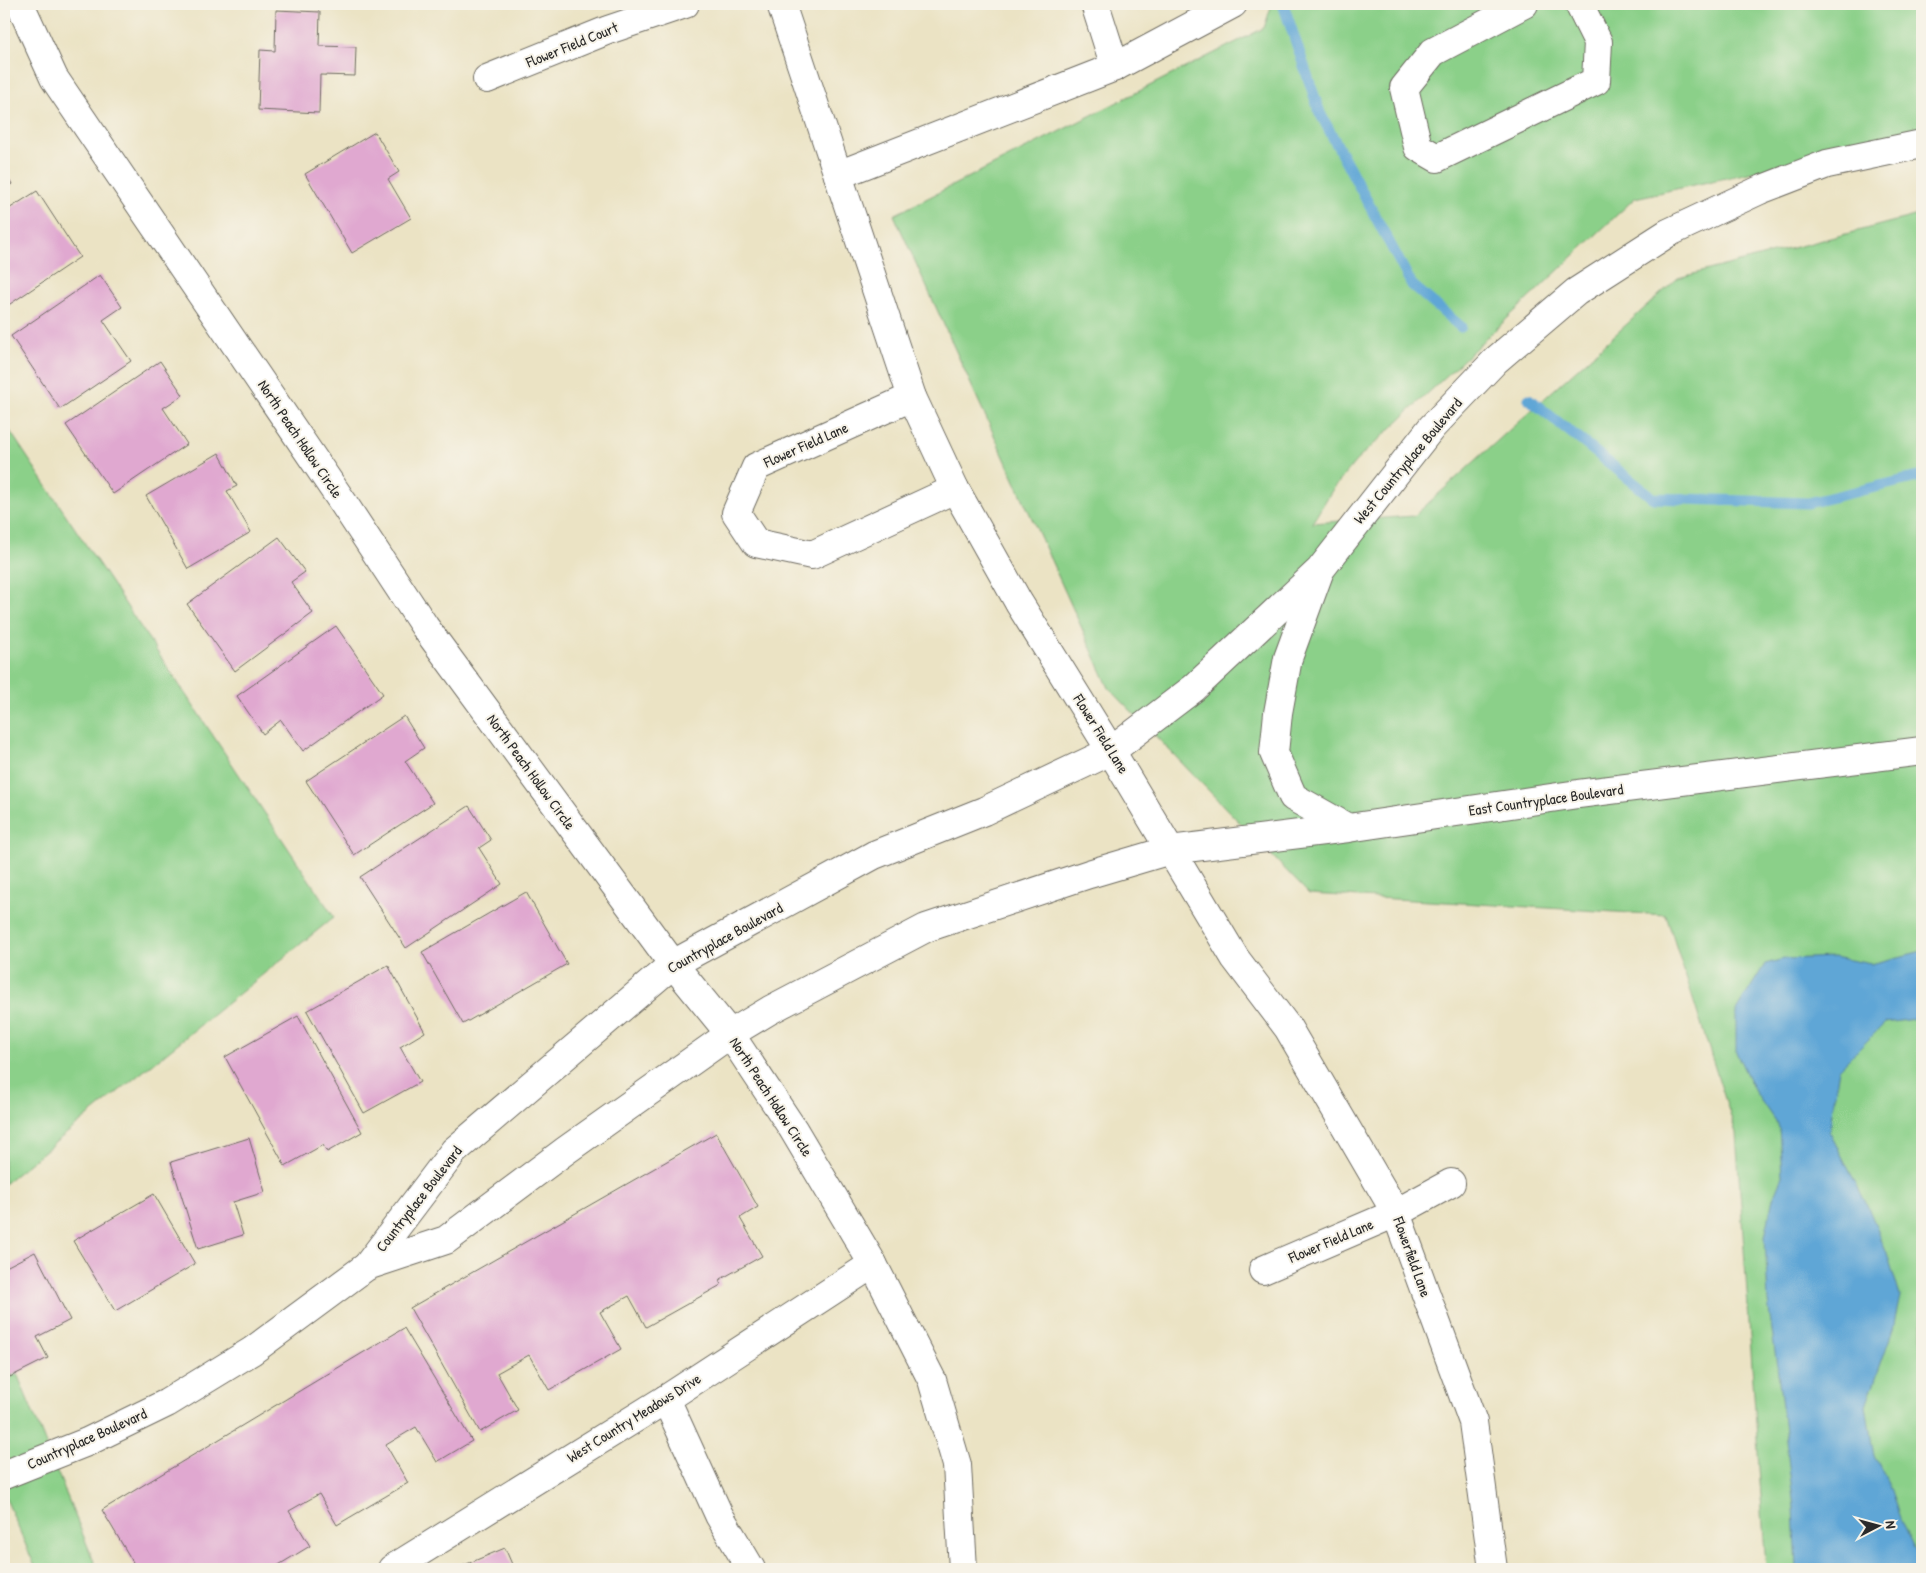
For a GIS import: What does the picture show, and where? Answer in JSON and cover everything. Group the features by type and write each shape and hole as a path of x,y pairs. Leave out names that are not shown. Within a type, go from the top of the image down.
{"street":[{"name":"North Peach Hollow Circle","path":"20,4 54,78 344,504 424,627 673,964 730,1034 793,1129 873,1264 932,1380 958,1465 963,1569"},
{"name":"Flower Field Court","path":"487,79 608,30 685,4"},
{"name":"Flower Field Lane","path":"781,4 912,397 955,489 1019,604 1249,978"},
{"path":"1095,4 1115,67"},
{"path":"838,175 1115,67 1232,4"},
{"path":"1524,4 1433,52 1404,88 1418,147 1437,158 1596,81 1598,42 1579,4"},
{"name":"West Countryplace Boulevard","path":"1111,751 1194,688 1320,570 1432,427 1496,360 1576,292 1668,233 1760,190 1827,164 1922,144"},
{"name":"Flower Field Lane","path":"912,397 756,467 736,513 756,543 812,555 955,489"},
{"name":"West Countryplace Boulevard","path":"1320,570 1288,658 1278,713 1274,753 1293,797 1348,828"},
{"name":"Countryplace Boulevard","path":"4,1475 87,1442 167,1403 252,1351 367,1266 454,1151 673,964 874,855 984,811 1111,751"},
{"name":"East Countryplace Boulevard","path":"1170,850 1348,828 1578,794 1922,751"},
{"name":"Countryplace Boulevard","path":"367,1266 446,1240 565,1151 730,1034 770,1010 926,928 1089,874 1170,850"},
{"name":"Flowerfield Lane","path":"1249,978 1288,1028 1396,1213 1473,1422 1493,1569"},
{"name":"Flower Field Lane","path":"1263,1270 1396,1213 1451,1183"},
{"name":"West Country Meadows Drive","path":"392,1569 666,1399 873,1264"},
{"path":"666,1399 719,1514 751,1569"}],"green space":[{"path":"1272,4 1922,4 1922,135 1635,198 1355,462 1331,492 1312,523 1414,516 1678,278 1922,214 1922,1569 1766,1569 1736,1133 1666,915 1309,894 1109,688 894,215 1264,28"},
{"path":"4,422 334,917 4,1184"},
{"path":"4,1342 97,1569 36,1569 4,1494"}],"water":[{"path":"1922,951 1922,1018 1885,1023 1839,1069 1829,1131 1868,1207 1887,1253 1900,1296 1893,1329 1866,1406 1874,1456 1889,1486 1901,1521 1917,1554 1919,1569 1797,1569 1794,1508 1768,1302 1765,1237 1773,1198 1782,1176 1779,1127 1755,1092 1736,1052 1736,1011 1765,964 1784,959 1834,957 1871,964"}],"building":[{"path":"276,10 320,12 319,46 356,47 355,76 320,75 319,113 258,110 260,50 275,51"},
{"path":"375,132 399,172 388,179 411,218 352,253 305,174"},
{"path":"4,170 12,184 4,189"},
{"path":"37,191 80,257 4,308 4,212"},
{"path":"100,275 122,307 103,320 131,361 60,409 11,336"},
{"path":"160,361 183,395 163,408 187,444 113,494 66,425"},
{"path":"219,453 237,486 227,491 251,532 188,569 146,496"},
{"path":"279,537 305,572 291,582 313,613 235,671 187,604"},
{"path":"336,626 383,694 303,751 281,720 263,734 237,696"},
{"path":"404,716 424,748 405,761 433,803 354,855 306,781"},
{"path":"469,806 491,840 479,848 502,884 406,948 360,877"},
{"path":"526,892 567,964 463,1024 422,952"},
{"path":"388,965 425,1032 400,1047 420,1082 364,1113 307,1011"},
{"path":"298,1016 362,1132 327,1152 323,1145 285,1166 225,1057"},
{"path":"716,1133 758,1207 740,1218 762,1256 719,1280 721,1285 646,1327 629,1296 600,1312 621,1349 549,1390 529,1355 497,1373 518,1410 480,1432 410,1308"},
{"path":"249,1138 265,1192 233,1202 243,1235 198,1249 171,1162"},
{"path":"154,1194 195,1264 115,1311 73,1241"},
{"path":"35,1252 70,1320 37,1337 48,1358 10,1377 4,1364 4,1268"},
{"path":"404,1328 472,1441 437,1462 416,1427 386,1445 408,1483 337,1525 319,1494 289,1511 310,1546 272,1569 137,1569 102,1510"},
{"path":"505,1548 514,1569 455,1569"}],"waterway":[{"path":"1283,4 1320,113 1412,285 1461,327"},
{"path":"1529,399 1653,498 1808,503 1922,476"}]}
